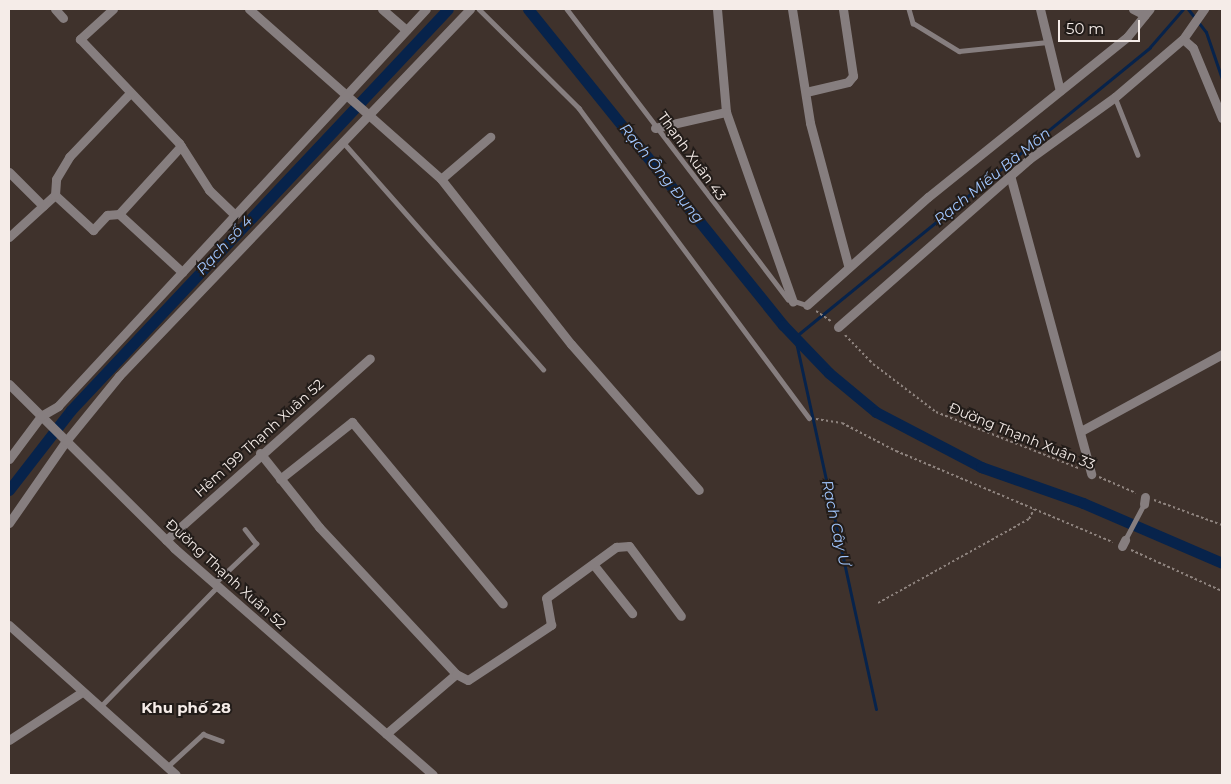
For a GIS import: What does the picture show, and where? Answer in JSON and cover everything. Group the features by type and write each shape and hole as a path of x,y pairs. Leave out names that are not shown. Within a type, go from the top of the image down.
{"street":[{"path":"54,9 64,18"},
{"path":"113,9 80,39 181,146 209,190 235,215"},
{"path":"249,9 345,95 370,113 441,179 571,344 699,490"},
{"path":"382,9 406,30"},
{"path":"9,459 41,416 58,406 426,9"},
{"path":"9,523 65,440 119,376 470,9"},
{"path":"717,9 726,112 793,302"},
{"path":"792,9 806,92 848,265"},
{"path":"806,92 848,82 853,76 842,9"},
{"path":"1040,9 1060,91"},
{"path":"809,307 848,265 1127,37 1147,12 1133,9"},
{"path":"836,326 1010,175 1070,126 1115,97 1183,39 1193,27 1202,11"},
{"path":"1183,39 1193,48 1222,118"},
{"path":"9,236 55,195 56,179 69,157 130,93"},
{"path":"655,128 726,112"},
{"path":"441,179 490,137"},
{"path":"55,195 93,230 107,216 118,214 181,146"},
{"path":"9,172 43,206"},
{"path":"1010,175 1081,431 1091,474"},
{"path":"118,214 182,272"},
{"path":"1081,431 1222,354"},
{"name":"Hẻm 199 Thạnh Xuân 52","path":"166,540 260,453 370,358"},
{"name":"Đường Thạnh Xuân 52","path":"9,384 166,540 433,775"},
{"path":"280,479 352,422 503,604"},
{"path":"260,453 280,479 456,674 468,680 552,625 546,598 616,546 630,546 681,616"},
{"path":"593,564 632,613"},
{"path":"9,625 99,708 176,775"},
{"path":"386,734 456,674"},
{"path":"9,740 82,692"}],"lane":[{"path":"479,9 578,108 809,418"},
{"name":"Thạnh Xuân 43","path":"566,9 655,128 793,302"},
{"path":"909,9 914,23 959,51 1048,42"},
{"path":"1115,97 1138,155"},
{"path":"342,141 543,369"},
{"path":"793,302 809,307"},
{"path":"1124,543 1145,500"},
{"path":"99,708 256,544 245,530"},
{"path":"167,767 202,734 222,741"}],"path":[{"name":"Đường Thạnh Xuân 33","path":"809,307 836,326 873,364 936,412 1091,474 1145,500 1222,525"},
{"path":"809,418 828,419 1034,508 1124,543 1222,591"},
{"path":"878,602 1029,519 1034,508"}],"waterway":[{"name":"Rạch số 4","path":"9,490 71,410 448,9"},
{"name":"Rạch Ông Đụng","path":"528,9 783,325 829,373 876,412 981,467 1083,503 1222,563"},
{"name":"Rạch Miếu Bà Môn","path":"876,709 795,337 1150,47 1183,9"},
{"path":"1188,9 1206,32 1222,79"}],"district":[{"name":"Khu phố 28","path":"186,708"}],"water label":[{"name":"Rạch Cây Ư","path":"836,523"}]}
